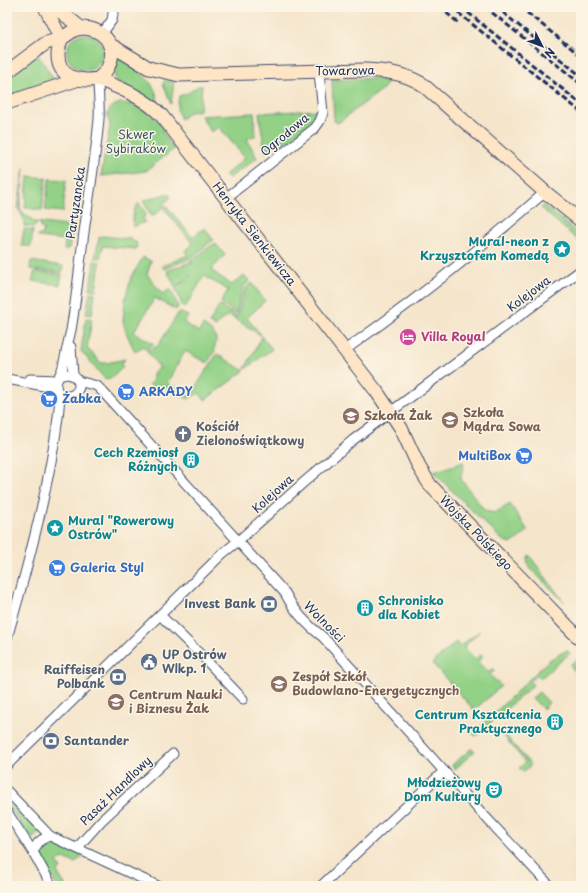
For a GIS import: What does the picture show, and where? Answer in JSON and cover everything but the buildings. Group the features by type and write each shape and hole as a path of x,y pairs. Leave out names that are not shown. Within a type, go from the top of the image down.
{"main road":[{"path":"7,72 46,43 61,39 74,30 81,28 95,30 106,39 111,51 109,67 98,80 83,81 76,80 69,76 59,63 58,54 61,39 46,7"},
{"path":"54,7 81,28"},
{"name":"Towarowa","path":"106,39 149,68 179,75 364,70 384,71 405,75 422,84 545,192 581,221"},
{"path":"7,103 76,80"},
{"name":"Henryka Sienkiewicza","path":"98,80 140,98 158,111 345,350 391,412"},
{"name":"Wojska Polskiego","path":"391,412 401,428 419,467 430,484 581,640"}],"street":[{"path":"106,39 112,20 114,7"},
{"name":"Ogrodowa","path":"226,198 315,128 323,113 319,72"},
{"name":"Partyzancka","path":"58,378 63,367 71,329 99,118 98,80"},
{"path":"345,350 416,298 545,192"},
{"name":"Kolejowa","path":"7,765 222,554 303,483 353,440 581,270"},
{"name":"Partyzancka","path":"71,329 72,365 76,378"},
{"path":"7,379 58,378 67,374 76,378 78,389 70,396 65,404 57,429 42,505 7,638"},
{"path":"57,429 58,392 56,383 58,378"},
{"name":"Wolności","path":"76,378 100,388 237,542 285,593 291,606 312,629 323,637 484,816 550,886"},
{"path":"7,379 44,386 58,392 63,396 70,396"},
{"path":"160,615 243,699"},
{"name":"Pasaż Handlowy","path":"76,848 101,821 173,754"},
{"path":"321,886 444,772"},
{"path":"7,791 50,836 158,886"},
{"path":"7,812 33,852 52,886"},
{"path":"33,852 37,843 50,836"}],"green space":[{"path":"85,34 98,39 103,52 98,65 85,70 72,65 67,52 72,39"},
{"path":"38,55 55,81 7,97 7,79"},
{"path":"117,57 138,71 150,82 157,96 158,105 116,80 114,72"},
{"path":"378,78 387,80 383,89 338,123 334,121 332,80"},
{"path":"164,81 174,81 171,104 163,84"},
{"path":"198,86 202,86 200,110 190,112 181,119 177,110 179,96 188,93"},
{"name":"Skwer Sybiraków","path":"120,103 127,103 139,107 154,118 164,127 162,131 174,149 146,171 101,176 110,125 107,114 111,107"},
{"path":"318,110 316,116 302,131 280,146 277,143 265,152 259,113"},
{"path":"254,113 256,135 247,139 257,158 229,178 225,175 245,158 219,127 211,132 201,116"},
{"path":"24,168 20,210 35,222 73,227 69,248 64,250 65,240 38,237 38,235 42,235 44,229 40,228 41,223 36,223 35,227 24,226 24,219 18,208"},
{"path":"28,176 46,178 42,210 25,208"},
{"path":"49,179 66,180 63,212 45,210"},
{"path":"168,193 171,197 163,204 165,206 166,205 192,237 205,228 213,240 191,258 164,269 162,266 188,255 185,251 193,244 163,207 152,217 143,201"},
{"path":"139,203 146,214 143,218 145,222 133,227 134,211"},
{"path":"545,206 581,236 581,243 541,208"},
{"path":"24,229 33,230 31,246 21,246"},
{"path":"102,236 131,239 132,241 136,242 137,247 136,249 103,246 100,258 95,258 99,238"},
{"path":"215,243 225,255 211,270 232,285 244,275 250,281 243,287 236,314 221,302 228,290 204,276 185,308 182,305 175,287 185,281 175,286 167,271 190,262 193,265 190,261"},
{"path":"143,257 151,261 147,274 162,294 171,289 178,307 176,310 155,298 134,332 154,344 146,350 143,346 135,352 123,321 125,299 131,278"},
{"path":"31,261 63,266 62,273 30,269"},
{"path":"94,261 100,262 96,290 90,289"},
{"path":"35,271 62,275 60,285 32,281"},
{"path":"252,283 265,301 247,318 262,336 229,315 220,321 216,327 209,323 220,305 237,317 245,289"},
{"path":"90,292 95,293 92,315 86,314"},
{"path":"179,312 188,316 184,323 199,332 203,325 213,332 216,338 215,351 207,363 185,351 167,383 190,396 217,354 244,371 205,400 199,393 188,399 159,384 154,389 149,384 153,380 153,373 160,368 147,351 158,346"},
{"path":"86,318 92,319 87,348 101,363 125,359 121,365 123,367 112,378 105,379 81,351"},
{"path":"262,337 272,349 244,370"},
{"path":"464,462 461,479 485,511 494,513 510,504 528,531 511,544 501,539 433,472"},
{"path":"529,555 564,602 529,567 527,560"},
{"path":"480,631 464,647 476,659 481,654 483,656 478,662 488,672 493,668 495,670 490,675 501,686 474,710 432,663 456,642 460,646"},
{"path":"567,650 570,653 542,677 536,676 530,681 533,685 476,736 473,734 549,660"},
{"path":"577,660 581,663 581,677 572,668 571,664"},
{"path":"539,692 549,703 543,709 532,698"},
{"path":"500,729 531,765 523,772 519,768 525,762 499,730"},
{"path":"471,749 475,751 455,769 452,765"},
{"path":"7,796 40,832 32,839 7,805"},
{"path":"50,840 83,856 75,863 63,858 57,862 61,869 57,872 66,886 57,886 38,852 41,843"}],"railway":[{"path":"439,7 460,24"},
{"path":"451,7 581,112"},
{"path":"461,7 581,104"},
{"path":"485,7 581,84"},
{"path":"496,7 581,76"},
{"path":"520,7 581,56"}],"place":[{"name":"Mural-neon z Krzysztofem Komedą","path":"562,249"},
{"name":"Villa Royal","path":"408,337"},
{"name":"ARKADY","path":"126,392"},
{"name":"Żabka","path":"49,399"},
{"name":"Szkoła Żak","path":"351,416"},
{"name":"Szkoła Mądra Sowa","path":"450,420"},
{"name":"Kościół Zielonoświątkowy","path":"183,434"},
{"name":"MultiBox","path":"524,456"},
{"name":"Cech Rzemiosł Różnych","path":"191,460"},
{"name":"Mural \"Rowerowy Ostrów\"","path":"55,528"},
{"name":"Galeria Styl","path":"57,568"},
{"name":"Invest Bank","path":"269,604"},
{"name":"Schronisko dla Kobiet","path":"365,608"},
{"name":"UP Ostrów Wlkp. 1","path":"149,662"},
{"name":"Raiffeisen Polbank","path":"118,677"},
{"name":"Zespół Szkół Budowlano-Energetycznych","path":"279,684"},
{"name":"Centrum Nauki i Biznesu Żak","path":"116,702"},
{"name":"Centrum Kształcenia Praktycznego","path":"555,722"},
{"name":"Santander","path":"51,741"},
{"name":"Młodzieżowy Dom Kultury","path":"494,790"}]}
